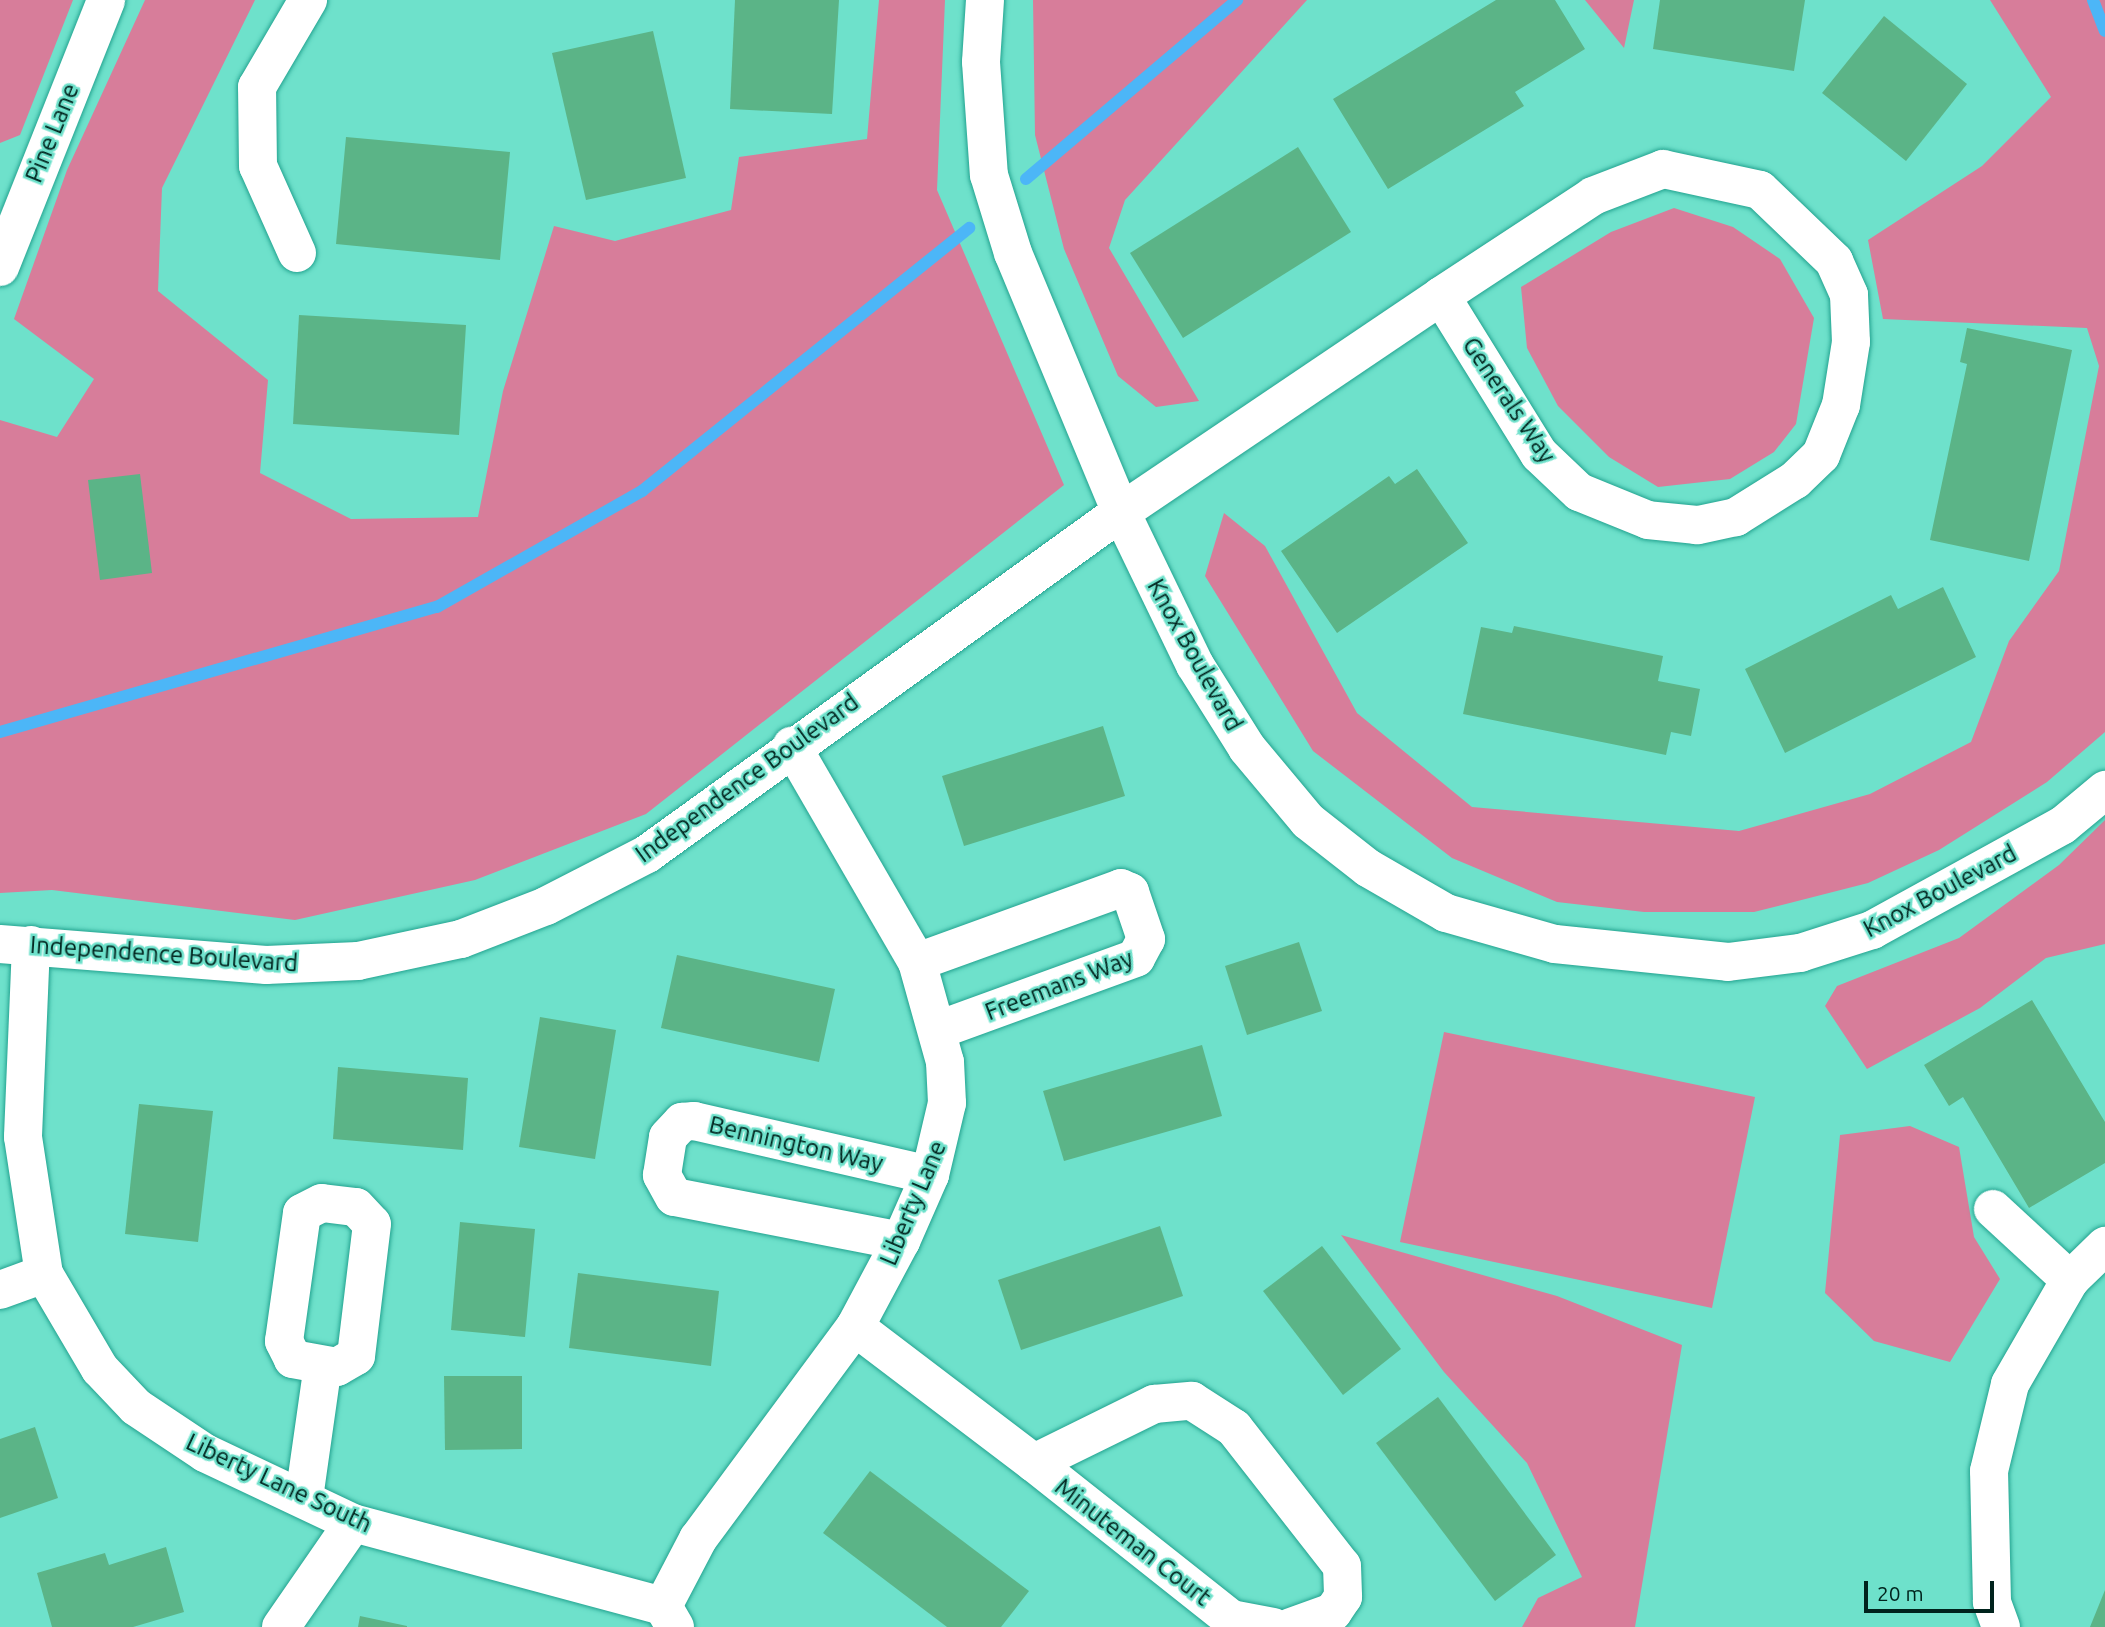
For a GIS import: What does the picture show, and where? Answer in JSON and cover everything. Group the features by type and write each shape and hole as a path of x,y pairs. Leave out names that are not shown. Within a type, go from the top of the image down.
{"street":[{"name":"Pine Lane","path":"0,267 106,0"},
{"path":"297,253 258,166 257,87 308,0"},
{"name":"Knox Boulevard","path":"985,0 981,62 989,175 1013,253 1121,512 1195,665 1247,748 1308,821 1368,868 1446,913 1555,944 1728,962 1800,953 1872,930 2063,825 2105,790"},
{"name":"Generals Way","path":"1121,512 1441,296 1593,196 1663,169 1760,190 1834,261 1849,295 1852,342 1841,405 1821,455 1795,480 1735,517 1697,525 1648,520 1579,492 1539,454 1441,296"},
{"name":"Independence Boulevard","path":"15,944 266,965 358,961 461,940 546,906 647,854 792,746 1121,512"},
{"name":"Liberty Lane","path":"669,1616 698,1539 855,1327 901,1241 930,1175 947,1103 938,1030 917,962 792,746"},
{"name":"Freemans Way","path":"917,962 1121,888 1130,892 1146,939 1136,958 938,1030"},
{"name":"Liberty Lane South","path":"15,944 23,1137 44,1275 100,1369 136,1407 205,1453 353,1523 669,1616"},
{"name":"Bennington Way","path":"901,1241 674,1197 663,1175 668,1137 682,1122 694,1121 930,1175"},
{"path":"1993,1209 2070,1280"},
{"path":"2001,1627 1992,1602 1989,1471 2010,1384 2070,1280 2105,1246"},
{"path":"0,1290 44,1275"},
{"name":"Minuteman Court","path":"855,1327 1034,1463 1231,1619 1273,1627"},
{"path":"304,1498 323,1365"},
{"name":"Minuteman Court","path":"1034,1463 1154,1404 1192,1401 1234,1427 1342,1566 1343,1597 1332,1612 1291,1627"},
{"path":"281,1627 353,1523"}],"shaded area":[{"path":"0,0 73,0 20,135 0,143"},
{"path":"145,0 255,0 162,188 158,291 268,380 260,473 351,519 478,517 503,391 554,226 615,241 731,210 739,157 867,139 879,0 945,0 937,190 1064,485 646,814 475,880 295,920 52,890 0,893 0,420 57,437 94,379 14,319 67,170"},
{"path":"1033,0 1307,0 1125,200 1109,248 1199,401 1156,407 1118,376 1064,249 1035,135"},
{"path":"1585,0 1634,0 1624,48"},
{"path":"1990,0 2105,0 2105,732 2047,782 1939,850 1868,883 1754,912 1644,912 1557,902 1452,858 1313,751 1205,576 1224,513 1265,546 1357,713 1472,807 1739,831 1870,794 1971,742 2009,641 2059,571 2099,366 2087,328 1883,319 1868,240 1982,166 2051,97"},
{"path":"1674,208 1733,227 1780,259 1814,318 1796,424 1774,452 1730,479 1658,487 1609,457 1558,406 1527,348 1521,287 1611,232"},
{"path":"2105,820 2105,944 2046,958 1980,1008 1867,1069 1825,1006 1837,986 1959,938 2059,865"},
{"path":"1444,1032 1755,1097 1712,1308 1400,1242"},
{"path":"1910,1126 1959,1147 1974,1237 2000,1279 1950,1362 1874,1341 1825,1293 1840,1135"},
{"path":"1341,1235 1557,1296 1682,1345 1635,1627 1522,1627 1538,1598 1582,1577 1527,1463 1444,1372"}],"building":[{"path":"735,0 839,0 832,114 730,109"},
{"path":"1496,0 1555,0 1585,49 1515,92 1524,106 1388,189 1333,99"},
{"path":"1660,0 1805,0 1794,71 1653,49"},
{"path":"1884,16 1967,84 1906,161 1822,93"},
{"path":"653,31 686,178 586,200 552,53"},
{"path":"346,137 510,152 500,260 336,244"},
{"path":"1298,147 1351,232 1183,338 1130,253"},
{"path":"299,315 466,325 459,435 293,424"},
{"path":"1967,328 2072,350 2029,561 1930,540 1967,364 1960,362"},
{"path":"1417,469 1468,543 1337,633 1281,551 1389,476 1395,484"},
{"path":"140,474 152,573 100,580 88,480"},
{"path":"1943,587 1976,657 1785,753 1745,669 1891,595 1898,609"},
{"path":"1514,626 1663,656 1658,681 1700,689 1691,736 1671,732 1666,755 1463,714 1481,627 1512,633"},
{"path":"1103,726 1125,796 964,846 942,776"},
{"path":"1299,942 1322,1011 1247,1035 1225,966"},
{"path":"677,955 835,989 819,1062 661,1028"},
{"path":"2032,1000 2105,1122 2105,1163 2029,1208 1963,1097 1949,1106 1924,1065"},
{"path":"540,1017 616,1030 595,1159 519,1147"},
{"path":"1202,1045 1222,1116 1064,1161 1043,1091"},
{"path":"338,1067 468,1078 463,1150 333,1139"},
{"path":"139,1104 213,1111 198,1242 125,1234"},
{"path":"460,1222 535,1229 525,1337 451,1330"},
{"path":"1160,1226 1183,1296 1021,1350 998,1280"},
{"path":"1322,1246 1401,1349 1343,1395 1263,1291"},
{"path":"578,1273 719,1291 711,1366 569,1348"},
{"path":"444,1376 522,1376 522,1449 445,1450"},
{"path":"1438,1397 1556,1555 1495,1601 1376,1443"},
{"path":"35,1427 58,1498 0,1518 0,1439"},
{"path":"870,1471 1029,1591 1001,1627 947,1627 823,1533"},
{"path":"166,1547 184,1612 133,1627 52,1627 37,1573 105,1553 109,1565"},
{"path":"2105,1590 2105,1627 2090,1627"},
{"path":"360,1616 407,1626 407,1627 358,1627"}],"waterway":[{"path":"1026,179 1237,0"},
{"path":"2093,0 2105,31"},
{"path":"0,732 437,607 642,491 969,228"}]}
